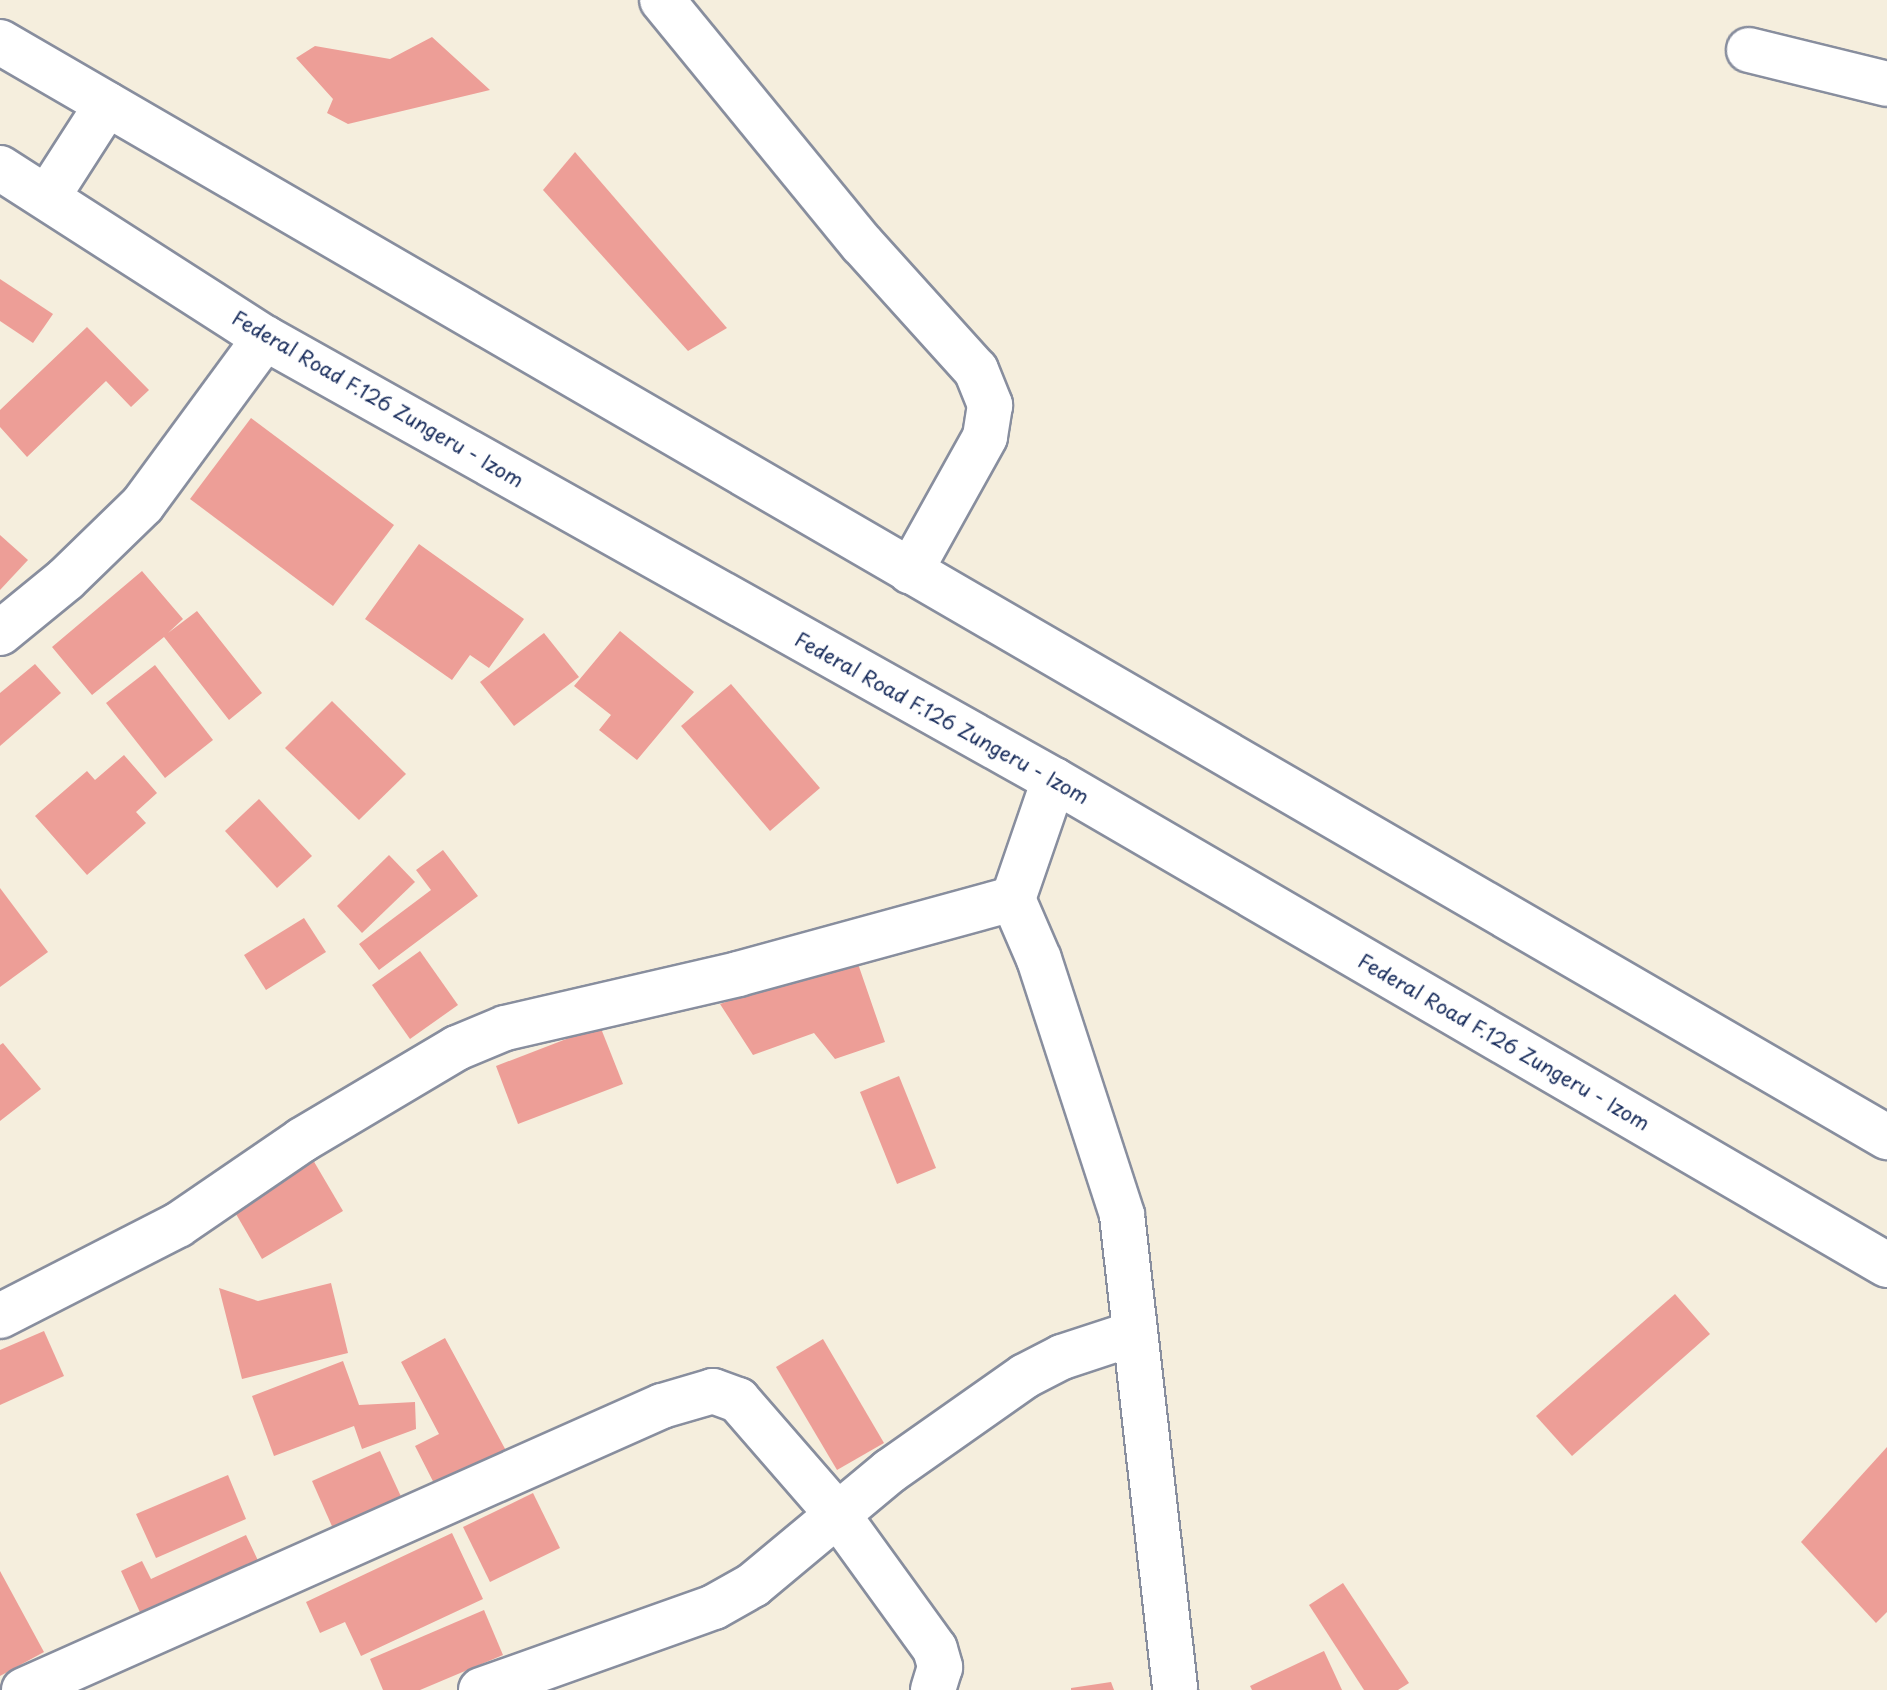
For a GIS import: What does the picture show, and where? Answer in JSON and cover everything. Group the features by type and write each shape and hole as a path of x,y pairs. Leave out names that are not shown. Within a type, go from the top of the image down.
{"street":[{"path":"662,0 862,244 976,370 990,405 985,437 910,572"},
{"path":"0,42 1887,1137"},
{"path":"1749,50 1887,84"},
{"path":"48,196 107,104"},
{"name":"Federal Road F.126 Zungeru - Izom","path":"0,168 265,338 1054,780 1887,1265"},
{"path":"0,633 66,579 143,504 265,338"},
{"path":"1054,780 1013,899 1107,1158 1122,1215 1132,1334 1175,1690"},
{"path":"0,1316 178,1225 292,1146 457,1048 505,1028 738,974 1013,899"},
{"path":"481,1690 714,1607 753,1585 838,1515 1025,1376 1062,1357 1132,1334"},
{"path":"24,1690 699,1394 713,1391 738,1400 838,1515 935,1649 940,1667 933,1690"}],"building":[{"path":"432,37 490,90 348,124 327,113 333,99 296,58 315,46 390,59"},
{"path":"575,152 727,328 688,351 543,190"},
{"path":"0,279 53,314 33,343 0,321"},
{"path":"87,327 149,390 131,407 106,381 27,457 0,427 0,410"},
{"path":"251,418 394,525 333,606 190,499"},
{"path":"0,535 28,560 0,590"},
{"path":"419,544 524,619 489,668 470,655 452,680 365,619"},
{"path":"142,571 183,619 168,633 197,611 262,693 229,720 164,637 92,695 52,647"},
{"path":"620,631 694,692 637,760 599,730 611,715 574,686"},
{"path":"544,633 579,677 514,726 480,682"},
{"path":"35,664 61,693 0,746 0,693"},
{"path":"155,665 213,740 165,778 106,703"},
{"path":"731,684 820,788 770,831 681,726"},
{"path":"332,701 406,774 359,820 285,748"},
{"path":"124,755 157,793 136,812 146,823 87,875 35,816 87,771 95,780"},
{"path":"259,799 312,856 277,888 225,831"},
{"path":"443,850 478,896 379,970 359,944 431,890 416,870"},
{"path":"389,855 415,882 362,933 337,906"},
{"path":"0,888 48,952 0,987"},
{"path":"304,918 326,952 266,990 244,955"},
{"path":"420,951 458,1005 410,1039 372,985"},
{"path":"856,958 885,1042 835,1059 814,1033 753,1055 720,1004"},
{"path":"600,1026 623,1084 518,1124 496,1066"},
{"path":"3,1043 41,1089 0,1121 0,1045"},
{"path":"899,1076 936,1168 897,1184 860,1092"},
{"path":"306,1148 343,1211 262,1259 225,1195"},
{"path":"331,1283 348,1353 242,1379 219,1288 258,1301"},
{"path":"1675,1294 1710,1334 1572,1456 1536,1416"},
{"path":"44,1331 64,1376 0,1405 0,1350"},
{"path":"445,1338 510,1458 440,1495 415,1446 439,1434 401,1362"},
{"path":"823,1339 884,1443 837,1470 776,1367"},
{"path":"343,1361 359,1405 415,1402 416,1429 362,1449 354,1426 274,1456 252,1396"},
{"path":"1887,1447 1887,1612 1876,1623 1801,1542"},
{"path":"380,1451 404,1503 335,1533 312,1481"},
{"path":"228,1475 246,1519 156,1558 136,1514"},
{"path":"533,1493 560,1548 490,1582 463,1527"},
{"path":"452,1533 483,1599 361,1656 345,1622 320,1633 306,1602"},
{"path":"246,1535 261,1567 144,1621 121,1571 142,1561 151,1579"},
{"path":"0,1571 44,1652 0,1676"},
{"path":"1343,1583 1409,1683 1398,1690 1364,1690 1309,1605"},
{"path":"484,1610 503,1655 420,1690 383,1690 370,1659"},
{"path":"1324,1651 1342,1690 1252,1690 1250,1686"},
{"path":"1111,1682 1114,1690 1071,1690 1071,1688"}]}
